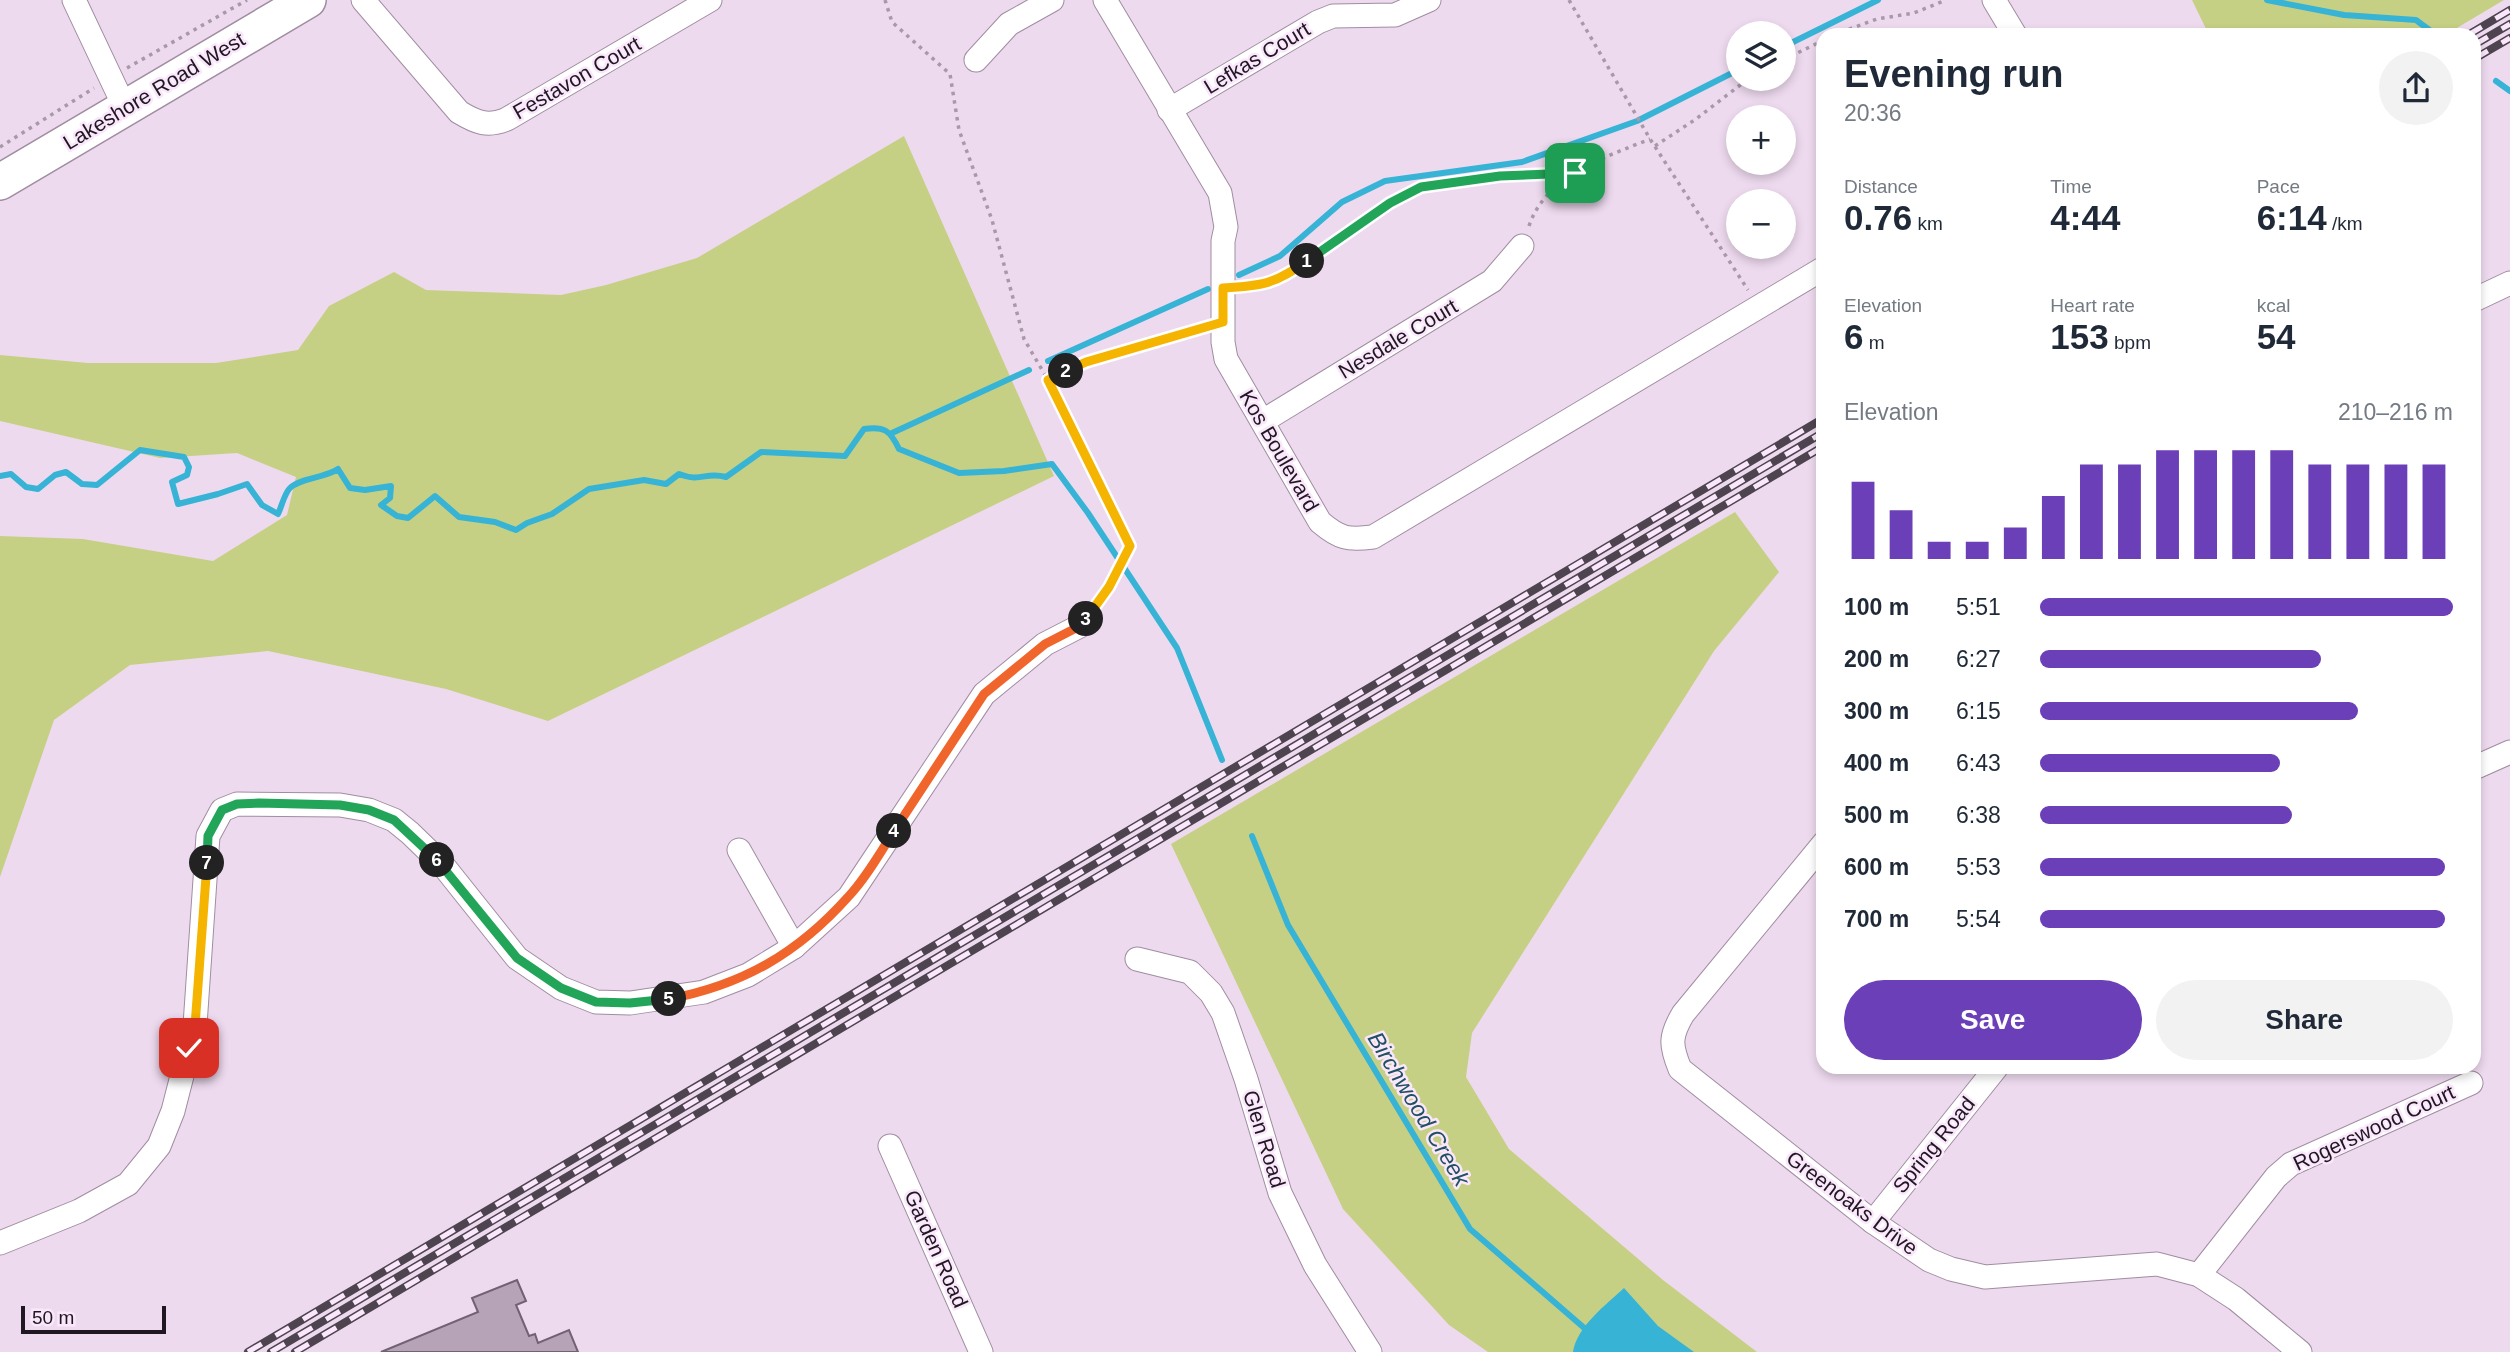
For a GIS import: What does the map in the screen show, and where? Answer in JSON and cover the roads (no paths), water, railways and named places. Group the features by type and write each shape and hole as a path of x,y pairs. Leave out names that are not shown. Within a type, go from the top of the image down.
{"main road":[{"name":"Lakeshore Road West","path":"0,182 308,0"}],"street":[{"path":"74,0 125,108"},
{"name":"Festavon Court","path":"363,0 459,112 474,121 492,125 507,119 710,0"},
{"path":"976,60 1009,24 1052,0"},
{"name":"Kos Boulevard","path":"1105,0 1220,193 1226,227 1223,241 1226,359 1320,522 1334,534 1345,538 1373,537 1816,273"},
{"name":"Lefkas Court","path":"1169,110 1318,22 1333,16 1395,15 1429,0"},
{"path":"1994,0 2011,28"},
{"name":"Nesdale Court","path":"1264,421 1492,281 1522,246"},
{"path":"2481,297 2510,283"},
{"path":"0,1243 79,1211 128,1184 159,1146 173,1111 195,1026 208,836 222,810 237,804 340,805 369,810 394,820 410,833 442,864 517,958 561,988 596,1002 630,1003 704,992 748,975 794,947 849,897 984,694 1045,644 1080,626"},
{"path":"2481,765 2510,752"},
{"path":"739,850 794,947"},
{"name":"Greenoaks Drive","path":"1816,854 1683,1014 1674,1029 1672,1050 1680,1069 1872,1222 1929,1260 1951,1269 1985,1277 2157,1264 2199,1275 2236,1299 2300,1352"},
{"name":"Glen Road","path":"1137,959 1190,972 1211,993 1223,1013 1280,1193 1315,1265 1370,1352"},
{"name":"Spring Road","path":"1872,1222 1991,1074"},
{"name":"Rogerswood Court","path":"2199,1275 2276,1177 2291,1164 2471,1083"},
{"name":"Garden Road","path":"890,1146 981,1352"}],"water":[{"path":"1624,1288 1658,1326 1694,1352 1573,1352 1586,1325"}],"waterway":[{"path":"1821,28 1878,0"},
{"path":"2267,0 2344,15 2416,20 2427,28"},
{"path":"1796,41 1816,31"},
{"path":"1239,275 1280,256 1342,202 1385,181 1522,162 1637,121 1726,76"},
{"path":"2496,81 2510,91"},
{"path":"1048,361 1208,289"},
{"path":"892,433 1029,370"},
{"name":"Birchwood Creek","path":"0,476 11,474 26,487 38,489 55,475 66,472 82,484 97,485 140,450 184,457 189,467 187,475 172,482 178,504 247,484 262,505 278,514 290,488 338,469 350,488 365,490 391,486 390,498 381,505 397,516 408,518 435,496 459,517 495,522 516,530 552,514 589,489 644,480 666,484 679,474 693,477 726,477 761,452 845,456 864,429 877,428 886,431 893,437 899,449 959,473 1004,471 1052,464 1088,513 1177,648 1222,760"},
{"name":"Birchwood Creek","path":"1252,836 1288,925 1470,1229 1590,1333"}],"railway":[{"path":"2480,28 2510,10"},
{"path":"2481,41 2510,24"},
{"path":"2481,55 2510,38"},
{"path":"248,1352 1816,423"},
{"path":"271,1352 1816,437"},
{"path":"295,1352 1816,451"}]}
